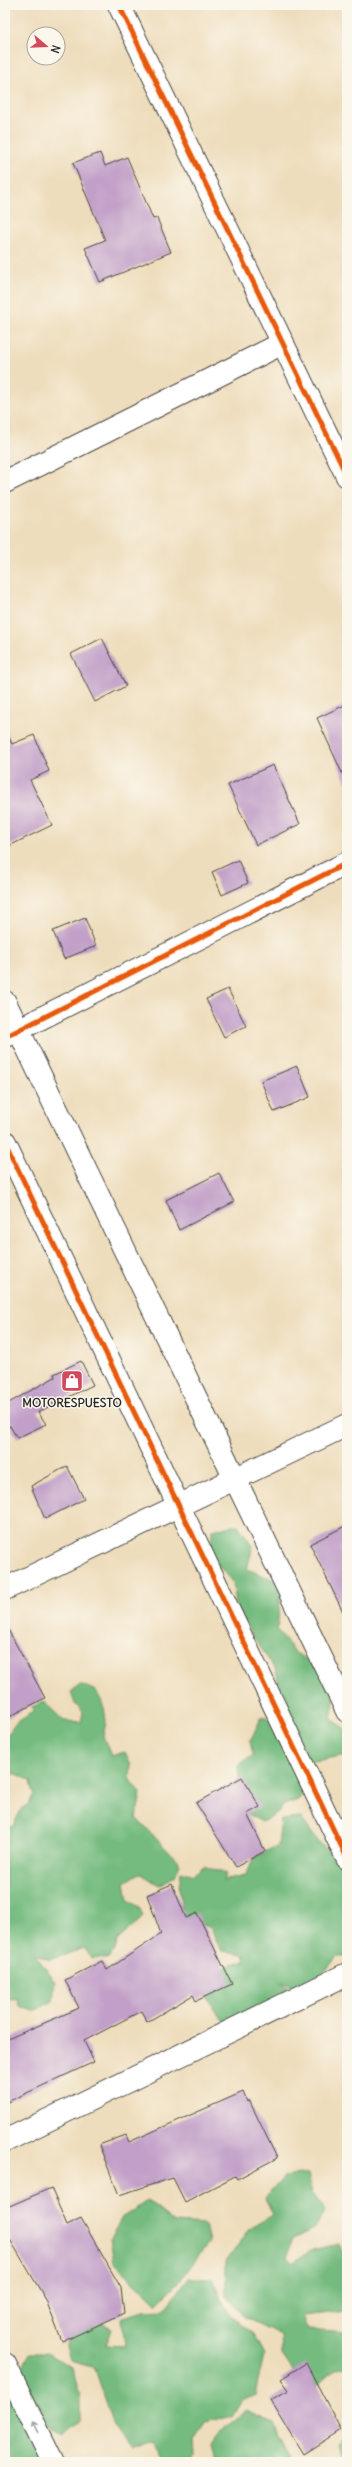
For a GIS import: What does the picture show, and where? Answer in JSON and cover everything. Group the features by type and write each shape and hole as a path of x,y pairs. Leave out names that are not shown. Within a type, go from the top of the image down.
{"street":[{"path":"119,5 347,476"},
{"path":"5,482 283,343"},
{"path":"12,1033 347,863"},
{"path":"5,1002 12,1033 235,1478 347,1710"},
{"path":"5,1142 347,1858"},
{"path":"5,1589 347,1425"},
{"path":"5,2141 347,1974"},
{"path":"5,2364 53,2462"}],"green space":[{"path":"238,1525 253,1546 247,1569 282,1583 277,1629 294,1652 323,1670 335,1695 331,1719 347,1729 347,1755 309,1762 286,1713 276,1671 237,1612 233,1582 211,1558 212,1530"},
{"path":"80,1684 96,1691 104,1706 106,1722 103,1736 111,1756 125,1752 131,1765 130,1780 141,1794 136,1818 180,1863 175,1876 159,1885 140,1873 125,1882 128,1900 139,1907 143,1916 117,1941 115,1951 107,1959 92,1958 84,1948 50,1960 34,1953 55,1982 53,2001 34,2011 20,2006 17,1998 5,2001 5,1824 13,1826 22,1808 29,1804 34,1795 31,1781 17,1774 5,1774 5,1738 16,1723 33,1712 32,1707 44,1702 64,1721 81,1722 83,1712 75,1704 71,1692"},
{"path":"262,1716 278,1721 310,1784 298,1800 284,1805 277,1813 262,1822 248,1814 240,1793 238,1766 253,1755 250,1741"},
{"path":"301,1818 317,1840 340,1863 347,1882 347,1957 337,1957 320,1977 297,1989 282,1982 291,1991 225,2023 204,1992 220,1971 230,1965 244,1962 245,1954 222,1951 209,1926 183,1916 179,1889 181,1871 193,1875 204,1866 226,1874 223,1880 246,1875 254,1858 278,1845 281,1820"},
{"path":"308,2174 312,2194 325,2211 315,2228 291,2240 288,2256 294,2262 312,2250 339,2244 347,2264 347,2311 302,2316 308,2329 347,2332 347,2368 335,2371 327,2376 318,2385 298,2378 282,2355 281,2335 244,2317 226,2294 226,2262 250,2228 273,2215 265,2198 284,2177"},
{"path":"147,2201 175,2223 205,2225 209,2242 179,2282 157,2304 114,2262 110,2238 123,2217"},
{"path":"189,2278 213,2278 230,2316 252,2332 264,2355 255,2395 242,2401 232,2416 205,2422 194,2440 195,2457 193,2462 164,2462 151,2443 132,2449 114,2425 94,2366 70,2360 66,2345 69,2325 92,2319 112,2328 106,2345 125,2346 122,2318 143,2311 164,2310"},
{"path":"30,2353 47,2353 72,2367 76,2387 80,2395 80,2419 62,2433 45,2422 29,2402 19,2375"},
{"path":"5,2367 43,2462 5,2462"},
{"path":"246,2411 274,2423 283,2447 292,2462 216,2462 211,2445 223,2429"},
{"path":"347,2437 347,2462 342,2462 337,2447"}],"building":[{"path":"100,153 105,166 127,157 153,219 157,218 171,252 100,282 85,248 105,240 73,163"},
{"path":"102,638 126,686 95,702 71,654"},
{"path":"347,704 347,784 317,718"},
{"path":"5,729 12,744 34,735 49,771 30,780 52,825 5,848"},
{"path":"273,765 300,824 256,845 228,785"},
{"path":"238,860 248,883 222,895 212,872"},
{"path":"85,918 96,946 64,959 53,931"},
{"path":"228,989 246,1026 224,1037 206,999"},
{"path":"297,1066 310,1097 274,1112 261,1081"},
{"path":"219,1173 234,1202 179,1230 166,1200"},
{"path":"81,1361 93,1385 38,1412 46,1424 17,1438 10,1426 5,1428 5,1405 55,1377 54,1374"},
{"path":"67,1466 84,1499 45,1519 31,1486"},
{"path":"347,1525 347,1620 310,1544"},
{"path":"5,1624 45,1698 5,1719"},
{"path":"242,1777 260,1807 247,1814 265,1851 236,1867 196,1803"},
{"path":"172,1884 186,1918 197,1913 232,1984 196,2001 193,1995 147,2022 141,2011 84,2041 94,2062 5,2103 5,2040 79,2008 65,1980 102,1961 107,1970 161,1934 147,1895"},
{"path":"243,2092 247,2102 249,2100 277,2158 237,2179 235,2176 185,2202 173,2178 119,2195 99,2145 126,2135 129,2142"},
{"path":"51,2188 67,2225 81,2218 121,2288 124,2313 62,2342 46,2300 5,2231 5,2208"},
{"path":"306,2363 341,2430 303,2454 270,2400 289,2390 281,2379"}],"cycle path":[{"path":"119,5 347,476"},
{"path":"5,1037 347,863"},
{"path":"5,1142 347,1858"}],"place":[{"name":"MOTORESPUESTO","path":"72,1381"}]}
